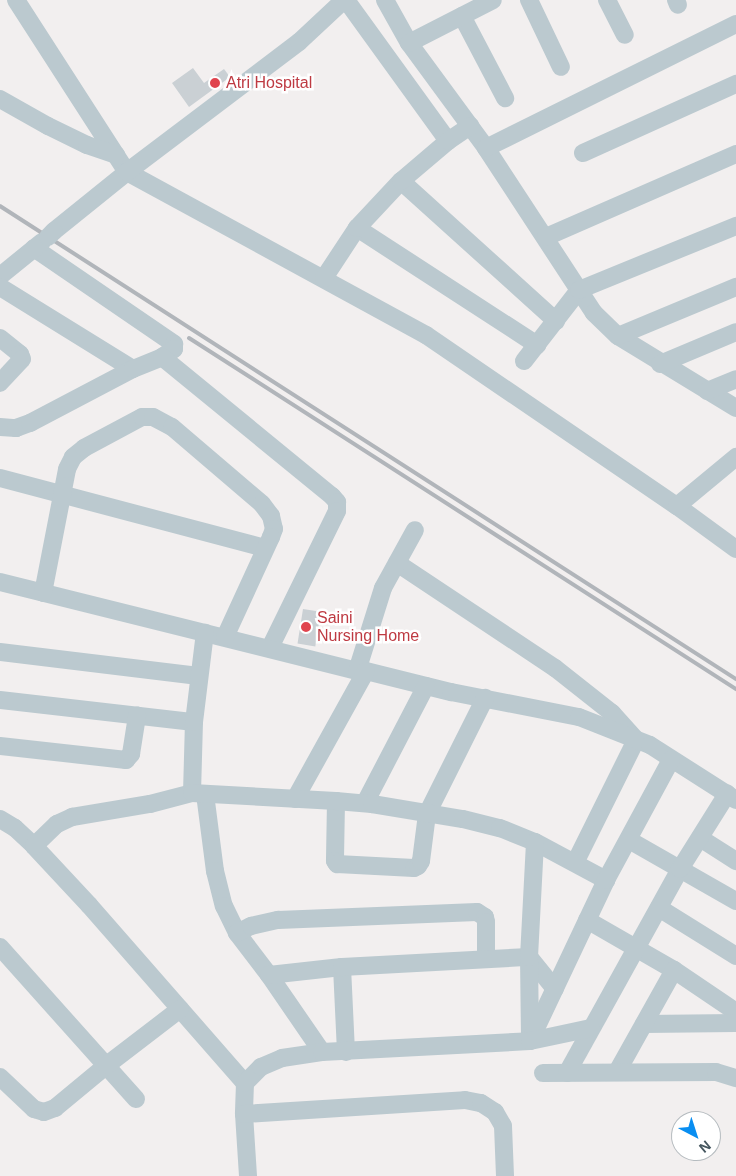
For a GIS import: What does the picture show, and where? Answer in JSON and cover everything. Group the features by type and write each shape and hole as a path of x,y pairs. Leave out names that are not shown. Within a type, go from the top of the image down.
{"street":[{"path":"16,0 127,172 324,278 426,336 736,548"},
{"path":"133,369 1,277 127,172 299,42 345,0 448,140"},
{"path":"385,0 409,43 486,148 594,313 618,336 660,364 736,408"},
{"path":"409,43 465,9 493,0"},
{"path":"529,0 561,67"},
{"path":"607,0 625,35"},
{"path":"465,9 505,98"},
{"path":"486,148 736,24"},
{"path":"582,154 736,84"},
{"path":"0,99 87,145 116,155"},
{"path":"324,278 356,228 401,181 448,140 470,126"},
{"path":"546,237 736,154"},
{"path":"401,181 556,321"},
{"path":"524,361 579,290 736,226"},
{"path":"356,228 537,344"},
{"path":"0,427 16,428 30,423 133,369 162,357 174,349 174,344 34,248"},
{"path":"618,336 736,287"},
{"path":"660,364 736,332"},
{"path":"0,338 20,354 22,359 0,383"},
{"path":"162,357 337,502 337,511 270,648"},
{"path":"707,392 736,379"},
{"path":"43,593 67,469 73,457 84,448 142,417 153,417 172,427 262,504 271,516 274,528 225,637"},
{"path":"677,506 736,457"},
{"path":"0,478 265,548"},
{"path":"295,799 362,671 383,588 415,530"},
{"path":"397,563 555,668 612,713 636,740"},
{"path":"0,582 426,686 579,717 650,745 731,797 700,838 680,869 567,1073"},
{"path":"205,633 194,722 198,793 224,906 237,933 269,975 322,1052"},
{"path":"0,652 199,676"},
{"path":"365,803 426,686"},
{"path":"336,801 335,861 340,865 414,868 421,861 427,814 485,698"},
{"path":"0,700 194,722"},
{"path":"0,746 29,751 126,760 132,754 137,715"},
{"path":"575,863 636,740"},
{"path":"530,1041 606,880 671,760"},
{"path":"34,846 57,824 72,817 150,804 198,793 336,801 365,803 463,819 500,828 535,842 606,880"},
{"path":"0,819 15,828 34,846 89,905 245,1083 244,1114 248,1176"},
{"path":"700,838 736,861"},
{"path":"629,840 736,901"},
{"path":"530,1041 529,957 535,842"},
{"path":"659,908 736,956"},
{"path":"237,933 251,926 278,920 477,912 485,917 486,922 486,959"},
{"path":"587,920 674,970 736,1012"},
{"path":"0,947 136,1099"},
{"path":"269,975 342,967 529,957"},
{"path":"529,957 556,989"},
{"path":"342,967 346,1052"},
{"path":"617,1072 674,970"},
{"path":"0,1077 34,1110 44,1112 55,1108 180,1009"},
{"path":"644,1024 736,1023"},
{"path":"245,1083 261,1068 282,1058 322,1052 530,1041 591,1028"},
{"path":"543,1074 716,1072 736,1078"},
{"path":"244,1114 465,1100 481,1103 495,1112 503,1126 504,1176"}],"building":[{"path":"193,68 204,83 224,69 230,77 189,107 172,83"},
{"path":"303,609 321,612 315,646 298,644"}],"railway":[{"path":"0,206 736,679"},
{"path":"189,338 736,689"}],"place":[{"name":"Atri Hospital","path":"215,83"},
{"name":"Saini Nursing Home","path":"306,627"}]}
